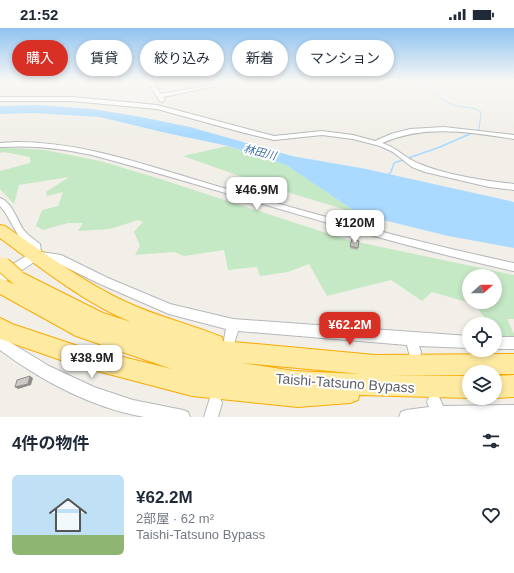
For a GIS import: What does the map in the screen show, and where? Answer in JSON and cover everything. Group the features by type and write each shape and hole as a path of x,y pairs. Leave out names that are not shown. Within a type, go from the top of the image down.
{"highway":[{"path":"0,230 36,255 117,306 149,321 231,346"},
{"name":"Taishi-Tatsuno Bypass","path":"4,276 100,321 166,342 231,346 375,365 514,364"},
{"name":"Taishi-Tatsuno Bypass","path":"4,276 83,329 186,364 294,382 418,387 462,387"},
{"path":"0,327 7,332 78,356 192,385 298,396 418,387"},
{"path":"502,386 514,386"}],"street":[{"path":"74,99 157,107 274,138 322,133 353,137 376,143 395,151 415,165 428,170 489,184 514,187"},
{"path":"157,107 164,104 162,99"},
{"path":"376,143 404,133 437,128 454,128 514,137"},
{"path":"0,145 22,142 45,144 88,152 312,216 476,260 514,267"},
{"path":"0,201 8,210 21,233 37,247 36,255"},
{"path":"4,276 36,255 57,258 104,281 169,309 233,325 462,342"},
{"path":"231,346 233,325"},
{"path":"411,339 416,352"},
{"path":"0,342 44,371 82,389 125,405 183,417"},
{"path":"502,343 514,343"},
{"path":"211,417 215,403"},
{"path":"406,417 436,407 514,412"}],"green space":[{"path":"227,146 286,165 359,214 274,188 183,156"},
{"path":"0,147 45,150 100,161 348,240 486,269 462,269 462,301 432,292 422,301 391,280 327,296 309,264 288,272 260,276 257,267 228,270 224,250 184,256 174,252 135,255 140,246 134,232 143,222 138,220 110,229 78,231 83,223 68,223 43,230 36,226 42,210 58,206 63,192 47,196 46,192 69,177 19,185 14,204 0,189 0,171 30,163 30,157 4,152 0,153"},
{"path":"502,272 514,275 514,319 507,319 514,334 514,339 504,341 502,339 502,317 484,317 478,309 502,309"}],"water":[{"name":"林田川","path":"38,105 93,109 141,117 190,127 292,156 366,169 514,202 514,248 448,236 359,214 286,165 228,146 100,117 33,113 0,114 0,106"}],"building":[{"path":"352,239 359,241 358,248 350,246"},
{"path":"30,376 28,384 15,387 17,380"}],"waterway":[{"path":"443,99 456,106 474,109 481,112 479,130 470,134"},
{"path":"387,175 391,172 394,163 440,147 472,133"}]}
